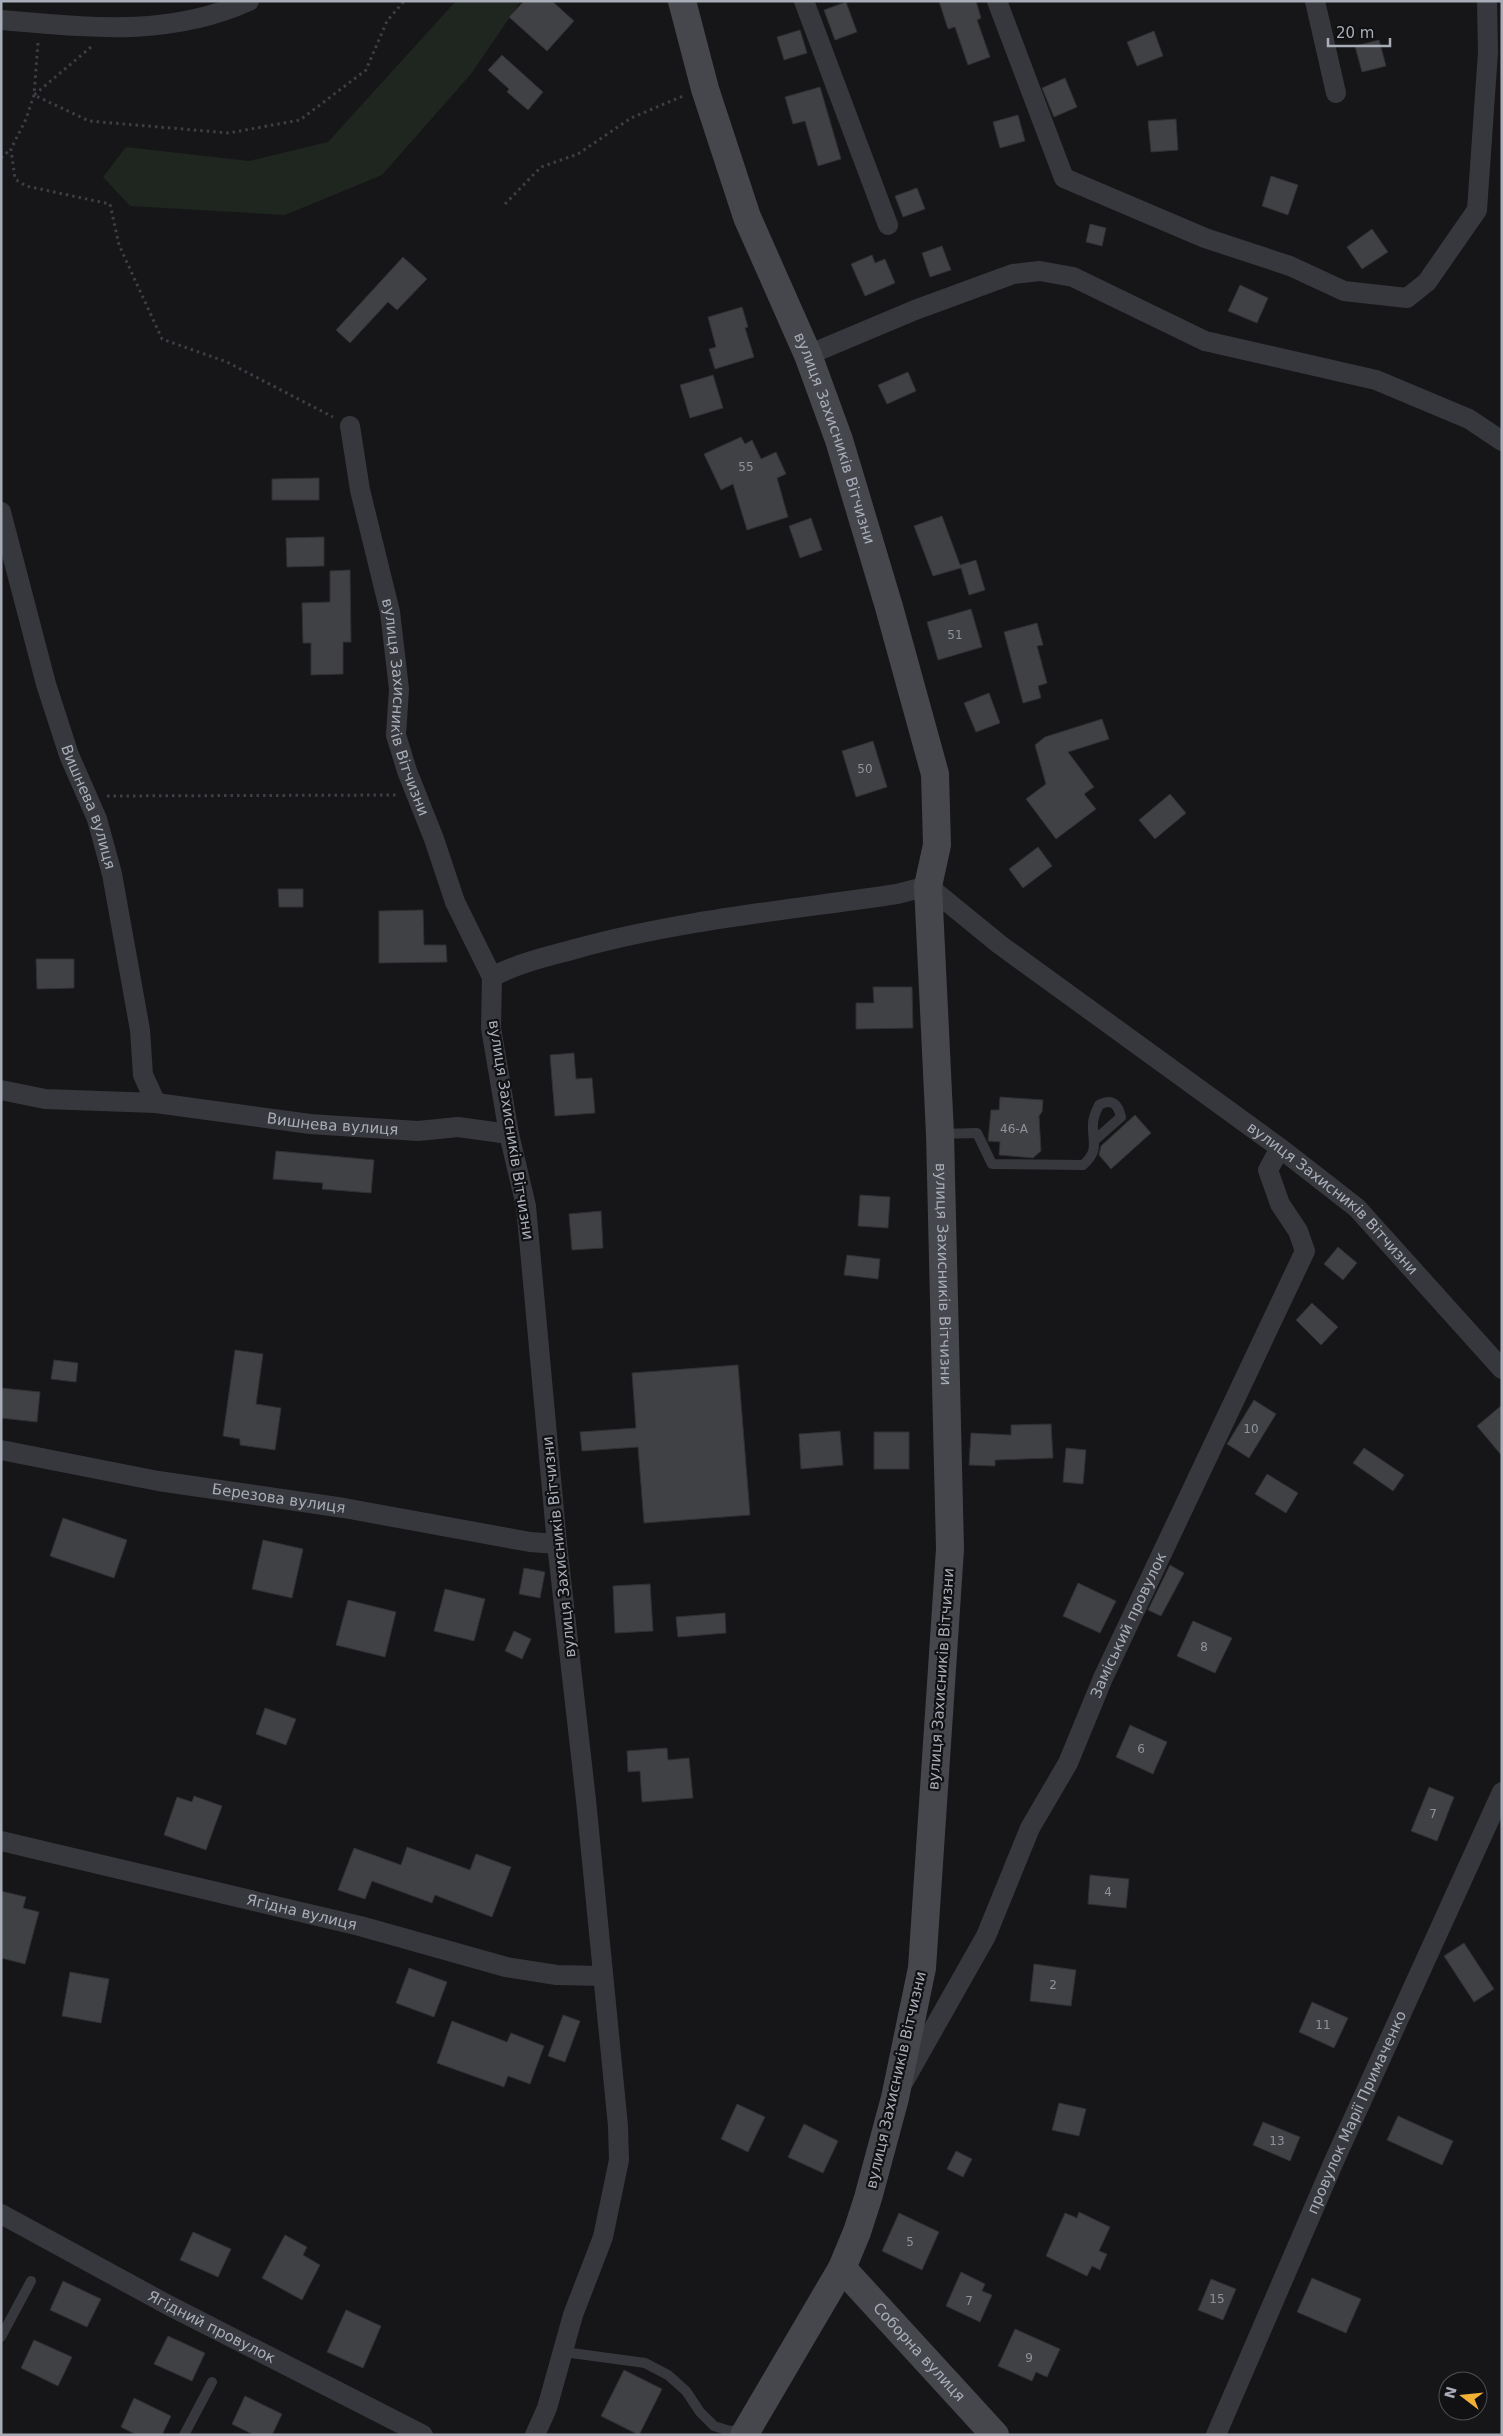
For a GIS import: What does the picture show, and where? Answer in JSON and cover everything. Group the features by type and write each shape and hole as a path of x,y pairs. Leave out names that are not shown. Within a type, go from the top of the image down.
{"street":[{"path":"1,20 113,28 154,27 205,17 248,1"},
{"name":"вулиця Захисників Вітчизни","path":"682,1 705,89 747,217 808,355 840,440 935,774 937,845 928,886 940,1134 950,1549 922,1968 894,2098 868,2198 842,2268 746,2432"},
{"path":"804,1 888,225"},
{"path":"997,1 1064,178 1205,238 1290,266 1344,291 1407,298 1427,282 1477,210 1488,52 1486,1"},
{"path":"1316,1 1336,93"},
{"path":"808,355 915,310 1013,274 1040,271 1072,277 1205,341 1376,380 1469,419 1502,441"},
{"name":"вулиця Захисників Вітчизни","path":"350,426 360,490 390,612 399,689 396,735 455,902 492,977 491,1028 509,1134 526,1206 557,1544 618,2126 619,2160 603,2237 573,2315 564,2352 535,2435"},
{"name":"Вишнева вулиця","path":"1,512 46,684 69,755 97,820 112,874 140,1030 143,1075 156,1103"},
{"path":"492,977 511,967 609,940 676,926 898,894 928,886"},
{"name":"вулиця Захисників Вітчизни","path":"928,886 998,944 1280,1148 1357,1208 1502,1369"},
{"name":"Вишнева вулиця","path":"1,1090 45,1099 156,1103 310,1124 418,1131 458,1127 509,1134"},
{"name":"Заміський провулок","path":"894,2098 986,1936 1030,1828 1068,1762 1103,1678 1305,1251 1298,1231 1280,1204 1268,1170 1280,1148"},
{"name":"Березова вулиця","path":"1,1450 158,1481 344,1508 530,1542 557,1544"},
{"name":"провулок Марії Примаченко","path":"1216,2435 1335,2159 1502,1792"},
{"name":"Ягідна вулиця","path":"1,1841 360,1926 506,1967 557,1975 603,1976"},
{"name":"Ягідний провулок","path":"1,2214 168,2305 423,2435"},
{"name":"Соборна вулиця","path":"842,2268 995,2435"}],"lane":[{"path":"940,1134 977,1132 992,1164 1083,1165 1088,1160 1096,1139"},
{"path":"1,2337 31,2281"},
{"path":"564,2352 645,2363 668,2375 686,2391 700,2412 714,2426 730,2431 746,2432"},
{"path":"184,2435 212,2382"}],"path":[{"path":"34,95 89,120 98,121 230,133 300,120 366,70 387,20 404,1"},
{"path":"1,158 11,149 26,119 34,95 39,23"},
{"path":"34,95 113,28"},
{"path":"505,204 541,167 578,154 631,118 665,102 705,89"},
{"path":"11,149 15,179 26,186 110,204 119,245 162,339 227,362 350,426"},
{"path":"87,796 416,795"}],"shaded area":[{"path":"456,1 521,1 471,74 382,175 285,215 130,206 103,177 126,147 249,161 328,142"}],"building":[{"path":"524,1 552,1 574,21 547,51 509,17"},
{"path":"939,1 976,1 981,18 977,20 990,57 968,65 955,27 948,29"},
{"path":"846,2 857,32 835,40 824,10"},
{"path":"800,30 807,53 784,60 777,37"},
{"path":"1154,31 1163,56 1137,66 1127,42"},
{"path":"1379,40 1386,66 1362,72 1355,46"},
{"path":"502,55 543,92 528,110 507,92 509,89 488,70"},
{"path":"1065,78 1077,107 1054,117 1042,88"},
{"path":"820,87 841,159 818,166 805,121 793,124 785,97"},
{"path":"1018,115 1025,141 1000,148 993,122"},
{"path":"1176,119 1178,150 1151,152 1148,121"},
{"path":"1271,176 1298,185 1288,215 1262,206"},
{"path":"917,188 925,209 903,217 895,196"},
{"path":"1090,224 1106,228 1102,246 1086,242"},
{"path":"1372,229 1388,252 1362,269 1347,247"},
{"path":"942,246 951,270 930,277 922,253"},
{"path":"872,255 875,263 885,259 895,283 865,296 851,264"},
{"path":"403,257 427,279 397,310 388,302 350,343 336,330"},
{"path":"1240,285 1268,298 1257,323 1228,311"},
{"path":"742,307 748,327 745,328 754,357 715,369 709,349 716,347 708,317"},
{"path":"908,372 916,391 887,404 878,385"},
{"path":"713,375 723,408 690,418 680,385"},
{"path":"741,437 745,444 752,440 761,459 776,452 786,474 777,478 788,517 747,530 733,484 721,490 704,454"},
{"path":"319,478 319,500 272,500 272,479"},
{"path":"942,516 960,565 976,560 985,590 969,595 961,568 933,576 914,526"},
{"path":"811,518 822,550 800,558 789,526"},
{"path":"324,537 324,566 287,567 286,538"},
{"path":"350,570 351,642 343,642 343,674 311,675 311,643 303,643 302,603 330,602 330,571"},
{"path":"971,609 982,647 938,660 927,622"},
{"path":"1037,623 1043,645 1037,646 1047,683 1038,686 1041,698 1023,703 1004,632"},
{"path":"989,693 1000,723 976,732 964,703"},
{"path":"1102,719 1109,739 1068,752 1094,787 1084,794 1096,809 1056,839 1026,799 1046,784 1035,745 1045,737"},
{"path":"873,741 887,787 856,797 842,751"},
{"path":"1170,794 1186,813 1155,839 1139,820"},
{"path":"1038,847 1052,866 1023,888 1009,869"},
{"path":"278,889 303,889 303,907 279,907"},
{"path":"423,910 424,945 446,945 447,962 379,963 379,911"},
{"path":"36,959 74,959 74,988 37,989"},
{"path":"873,987 912,987 913,1028 856,1029 856,1003 874,1003"},
{"path":"574,1053 576,1079 592,1078 595,1113 555,1116 550,1055"},
{"path":"1000,1097 1043,1100 1042,1112 1039,1116 1041,1151 1033,1158 999,1155 1000,1142 988,1141 991,1110 999,1110"},
{"path":"1135,1115 1151,1133 1111,1169 1099,1155 1101,1146"},
{"path":"276,1151 374,1160 371,1193 322,1189 323,1183 273,1179"},
{"path":"860,1195 890,1197 888,1228 858,1226"},
{"path":"601,1211 603,1248 572,1250 569,1214"},
{"path":"1338,1247 1357,1263 1343,1280 1324,1264"},
{"path":"847,1255 880,1259 878,1279 844,1275"},
{"path":"1312,1303 1338,1327 1321,1345 1296,1320"},
{"path":"235,1350 263,1354 256,1404 281,1408 275,1450 240,1445 240,1439 223,1436"},
{"path":"54,1360 78,1363 76,1382 51,1379"},
{"path":"738,1365 750,1515 644,1523 638,1447 582,1451 580,1432 636,1428 632,1373"},
{"path":"1,1388 40,1392 37,1422 1,1418"},
{"path":"1254,1400 1276,1414 1249,1458 1227,1444"},
{"path":"1502,1405 1502,1456 1477,1426"},
{"path":"1051,1424 1053,1458 995,1460 995,1466 969,1465 971,1433 1011,1435 1011,1425"},
{"path":"840,1431 843,1465 801,1469 799,1434"},
{"path":"874,1432 909,1432 909,1469 874,1469"},
{"path":"1066,1448 1086,1450 1083,1484 1063,1482"},
{"path":"1364,1448 1404,1475 1393,1491 1353,1463"},
{"path":"1267,1474 1298,1493 1286,1513 1255,1494"},
{"path":"63,1518 127,1540 114,1578 50,1556"},
{"path":"263,1540 303,1549 292,1598 252,1589"},
{"path":"1170,1565 1184,1573 1161,1616 1148,1610"},
{"path":"524,1568 545,1572 540,1598 519,1594"},
{"path":"1078,1583 1116,1601 1100,1633 1063,1616"},
{"path":"650,1584 653,1631 615,1633 613,1586"},
{"path":"445,1589 485,1599 474,1641 434,1631"},
{"path":"348,1600 396,1612 385,1657 336,1645"},
{"path":"725,1613 726,1633 678,1637 676,1617"},
{"path":"1193,1621 1232,1638 1215,1673 1177,1656"},
{"path":"514,1631 531,1639 522,1659 505,1651"},
{"path":"265,1708 296,1719 286,1745 256,1734"},
{"path":"1130,1725 1167,1742 1153,1774 1116,1757"},
{"path":"667,1748 668,1760 689,1758 693,1798 642,1802 640,1771 628,1772 627,1751"},
{"path":"1429,1787 1454,1797 1437,1841 1411,1831"},
{"path":"194,1796 222,1806 206,1850 164,1835 177,1797 192,1802"},
{"path":"407,1847 470,1870 476,1854 511,1867 492,1917 435,1895 432,1903 372,1881 365,1899 338,1890 354,1848 401,1865"},
{"path":"1090,1875 1129,1879 1126,1908 1088,1904"},
{"path":"1,1891 26,1897 23,1908 39,1912 25,1964 1,1958"},
{"path":"1464,1943 1494,1989 1474,2002 1444,1956"},
{"path":"1034,1964 1076,1970 1071,2006 1030,2001"},
{"path":"409,1968 447,1982 434,2017 396,2003"},
{"path":"70,1972 109,1979 101,2023 62,2016"},
{"path":"1312,2002 1348,2018 1334,2048 1299,2032"},
{"path":"563,2015 580,2021 565,2062 548,2056"},
{"path":"452,2021 507,2042 511,2033 544,2046 530,2084 508,2076 504,2087 437,2063"},
{"path":"1059,2103 1086,2109 1079,2136 1052,2130"},
{"path":"737,2104 765,2117 748,2152 721,2139"},
{"path":"1398,2116 1453,2141 1442,2165 1387,2140"},
{"path":"1263,2122 1300,2137 1290,2161 1253,2145"},
{"path":"804,2124 838,2141 823,2173 788,2157"},
{"path":"956,2151 972,2159 963,2177 947,2169"},
{"path":"1079,2212 1110,2227 1099,2251 1107,2254 1100,2270 1092,2266 1087,2276 1046,2256 1065,2213 1077,2218"},
{"path":"899,2213 939,2232 922,2270 882,2251"},
{"path":"193,2232 231,2249 218,2277 180,2260"},
{"path":"285,2235 307,2247 303,2255 320,2265 302,2300 262,2278"},
{"path":"961,2272 985,2284 982,2291 992,2295 980,2322 946,2306"},
{"path":"1312,2278 1361,2299 1346,2333 1297,2312"},
{"path":"1211,2279 1236,2289 1223,2320 1198,2310"},
{"path":"63,2281 101,2299 87,2327 50,2310"},
{"path":"346,2310 381,2326 363,2368 327,2352"},
{"path":"1015,2329 1060,2349 1047,2377 1036,2372 1032,2381 998,2366"},
{"path":"168,2336 205,2353 192,2381 154,2364"},
{"path":"34,2340 72,2357 58,2386 21,2368"},
{"path":"624,2370 662,2389 639,2435 601,2416"},
{"path":"245,2396 282,2414 272,2435 254,2435 232,2424"},
{"path":"134,2398 171,2416 162,2435 137,2435 121,2427"}]}
